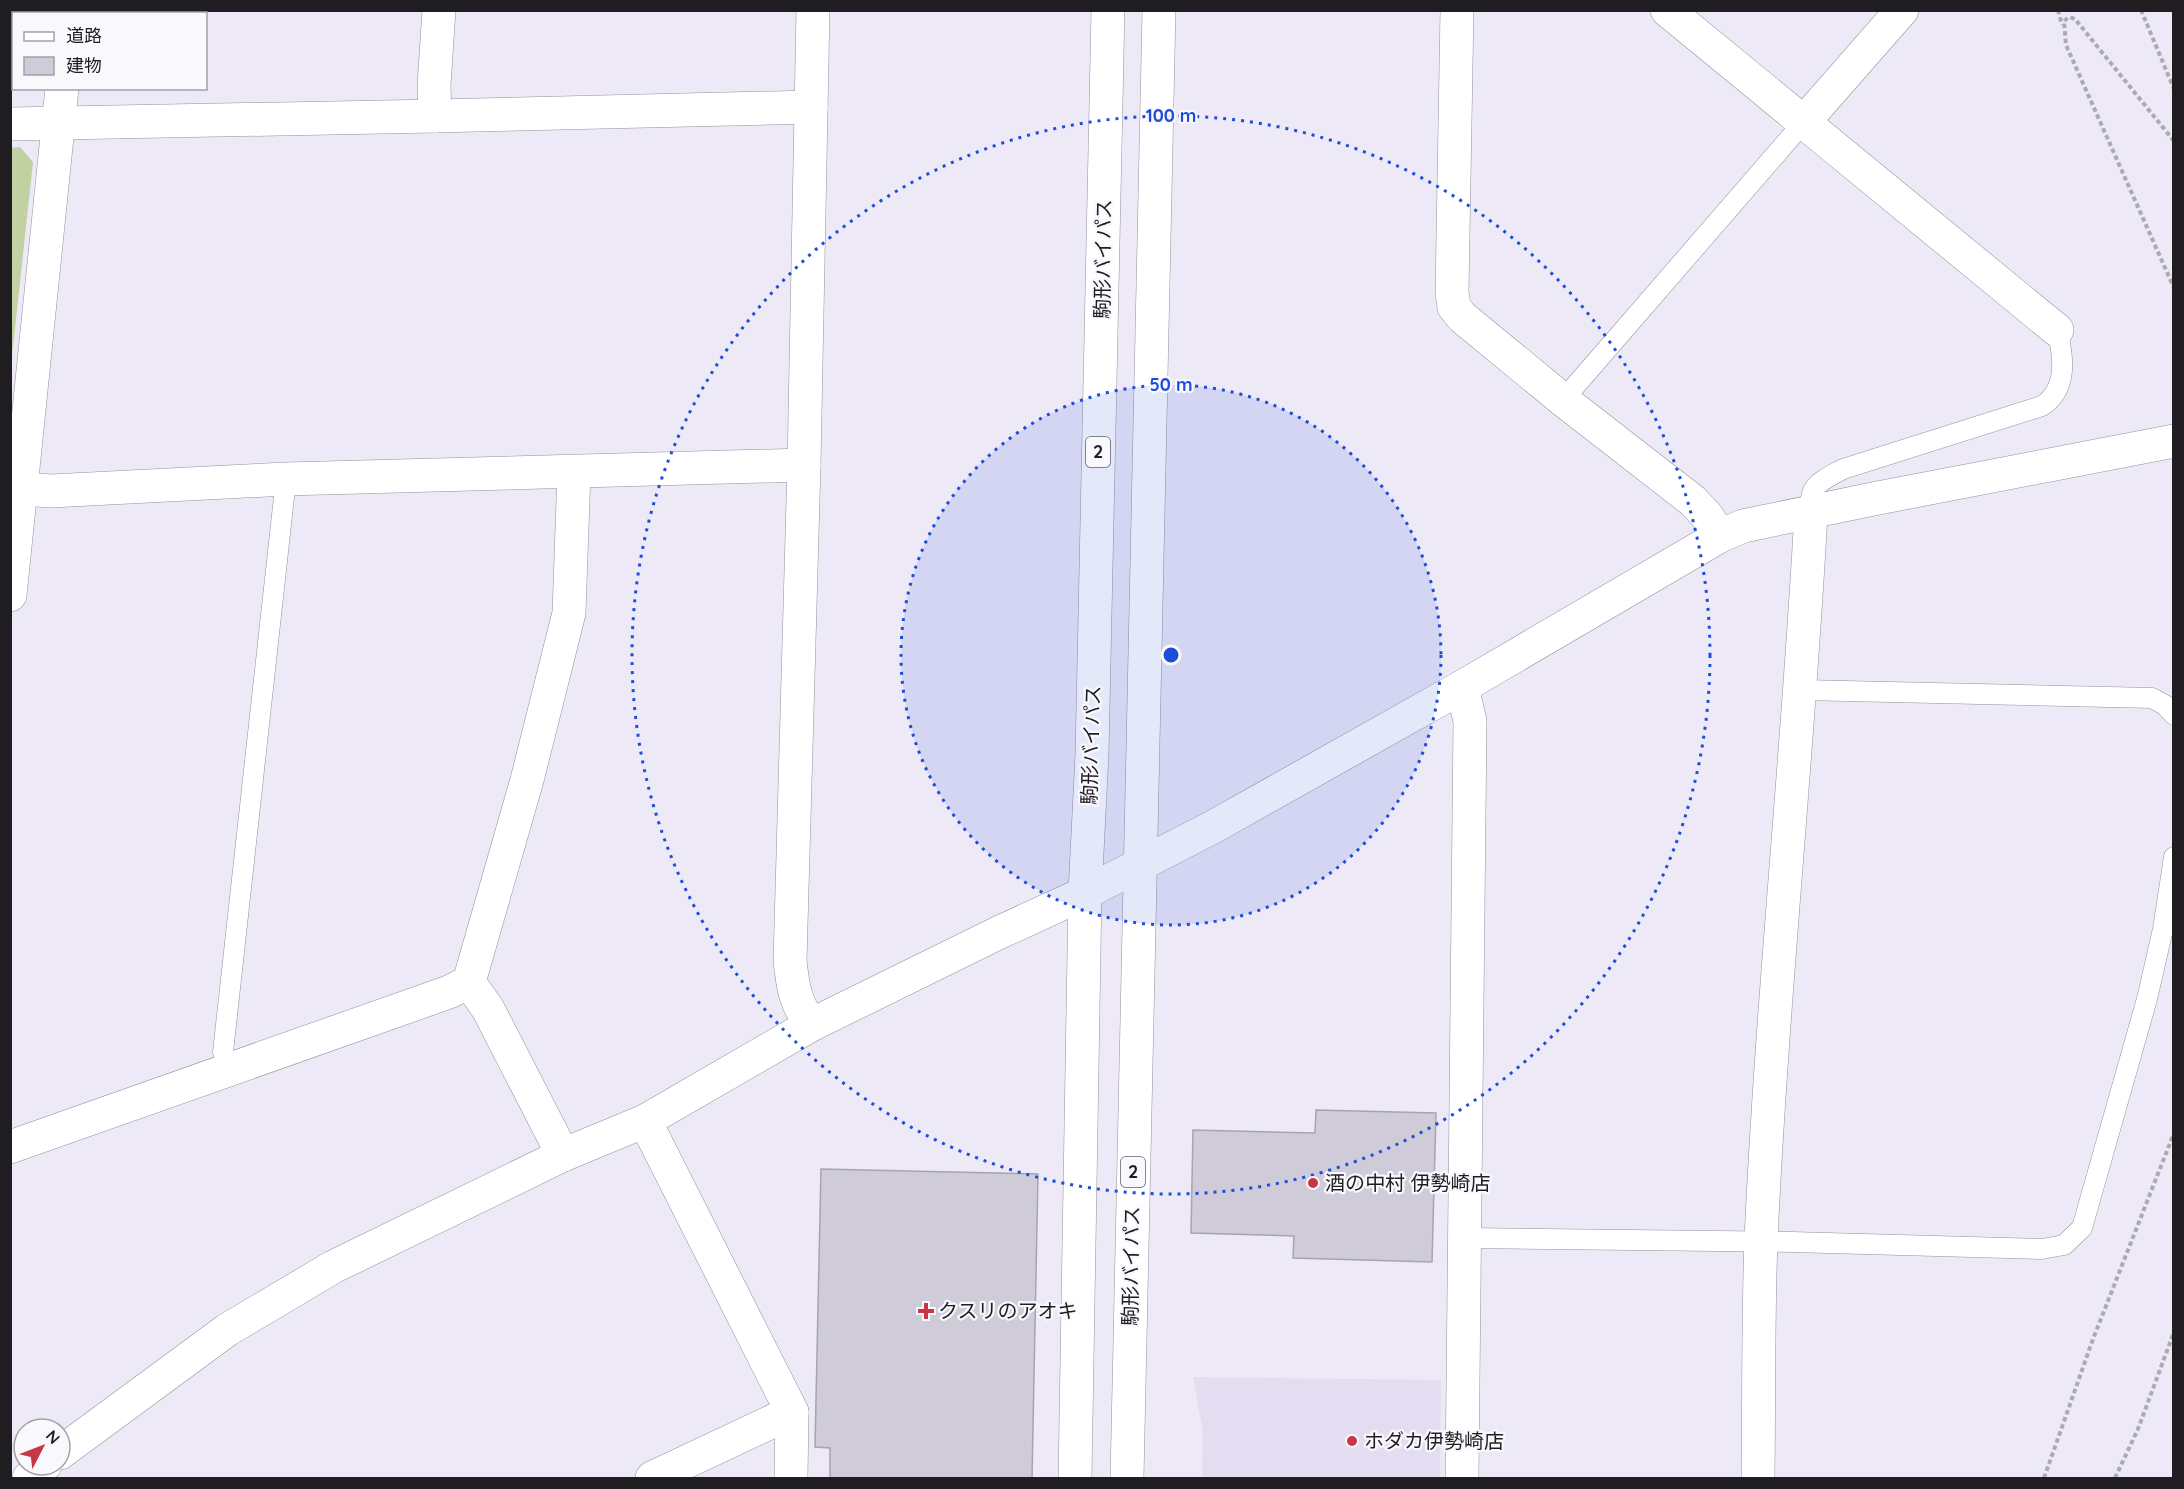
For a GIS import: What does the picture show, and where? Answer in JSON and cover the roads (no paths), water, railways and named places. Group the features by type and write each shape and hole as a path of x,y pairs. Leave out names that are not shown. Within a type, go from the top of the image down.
{"street":[{"path":"435,116 434,85 439,10"},
{"path":"812,1025 799,1008 790,960 804,465 813,10"},
{"name":"駒形バイパス","path":"1075,1479 1085,893 1092,754 1108,10"},
{"name":"駒形バイパス","path":"1127,1479 1159,10"},
{"path":"1457,10 1452,292 1454,307 1462,317 1563,400 1692,501 1707,516 1720,536"},
{"path":"1667,10 2057,330"},
{"path":"1803,123 1902,10"},
{"path":"10,595 62,90"},
{"path":"10,124 811,106"},
{"path":"72,1444 227,1330 333,1267 563,1155 645,1120 812,1025 998,933 1085,893 1223,821 1462,687 1720,536 1743,526 2174,441"},
{"path":"22,489 51,491 285,479 804,465"},
{"path":"10,1147 449,992 469,982 527,780 569,612 574,472"},
{"path":"1758,1479 1761,1243 1768,1106 1801,690 1811,513"},
{"path":"1462,687 1470,721 1462,1479"},
{"path":"469,982 488,1008 563,1155"},
{"path":"645,1120 792,1412 791,1479"},
{"path":"652,1479 792,1412"},
{"path":"10,1460 15,1479"}],"lane":[{"path":"1563,400 1803,123"},
{"path":"1811,513 1809,500 1812,491 1823,479 1843,469 2042,406 2052,400 2059,388 2063,353 2057,330"},
{"path":"230,1069 223,1052 285,479"},
{"path":"1801,690 2152,698 2165,705 2174,715"},
{"path":"1465,1238 1792,1242 2042,1249 2064,1245 2082,1228 2147,999 2163,929 2174,857"}],"place":[{"name":"酒の中村 伊勢崎店","path":"1313,1183"},
{"name":"クスリのアオキ","path":"926,1311"},
{"name":"ホダカ伊勢崎店","path":"1352,1441"}]}
